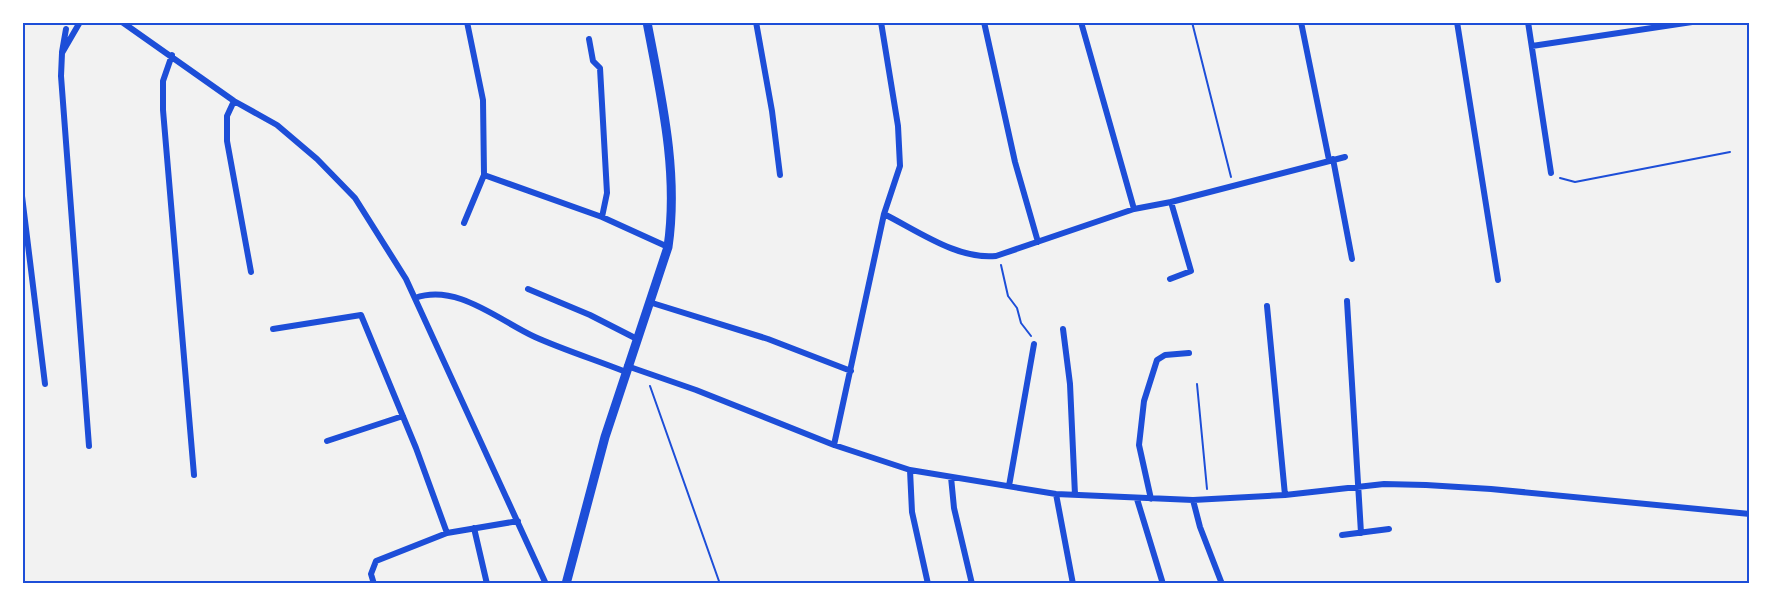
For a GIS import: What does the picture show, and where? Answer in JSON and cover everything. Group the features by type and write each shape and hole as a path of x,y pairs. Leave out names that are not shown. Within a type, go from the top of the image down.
{"main road":[{"path":"566,584 602,448 668,246 673,215 672,176 647,22"}],"street":[{"path":"62,53 80,22"},
{"path":"122,22 172,55 234,101 277,125 317,159 355,198 415,298 546,584"},
{"path":"464,224 484,175 483,100 467,22"},
{"path":"756,22 780,175"},
{"path":"834,445 884,214 900,166 880,22"},
{"path":"984,22 1015,162 1038,242"},
{"path":"1080,22 1134,209"},
{"path":"1301,22 1352,259"},
{"path":"1457,22 1498,280"},
{"path":"1528,22 1551,173"},
{"path":"1532,46 1692,22"},
{"path":"66,29 61,76 89,447"},
{"path":"589,39 593,61 600,68 607,193 602,217"},
{"path":"172,55 164,81 163,110 194,475"},
{"path":"234,101 227,116 227,141 251,272"},
{"path":"884,214 979,258 996,256 1134,209 1171,202 1345,157"},
{"path":"484,175 602,217 668,246"},
{"path":"22,195 45,384"},
{"path":"1170,279 1191,271 1171,202"},
{"path":"528,289 590,315 637,339"},
{"path":"415,298 436,293 468,302 534,337 696,390 834,445 910,470 951,477 1056,494 1137,499 1193,500 1285,495 1384,484 1491,489 1749,514"},
{"path":"1347,301 1360,533"},
{"path":"649,302 768,339 850,371"},
{"path":"1268,306 1285,495"},
{"path":"273,329 361,315 403,416 447,533"},
{"path":"1063,329 1070,384 1076,495"},
{"path":"1009,486 1034,344"},
{"path":"1151,499 1139,445 1144,401 1157,360 1165,355 1189,353"},
{"path":"327,441 403,416"},
{"path":"910,470 912,512 928,584"},
{"path":"951,477 954,508 972,584"},
{"path":"1056,494 1073,584"},
{"path":"1137,499 1163,584"},
{"path":"1193,500 1200,527 1222,584"},
{"path":"374,584 371,573 376,561 447,533 518,521"},
{"path":"474,528 487,584"},
{"path":"1342,535 1389,529"}],"path":[{"path":"1192,22 1233,185"},
{"path":"1551,173 1566,181 1575,182 1730,152"},
{"path":"996,256 1003,271 1008,296 1034,344"},
{"path":"648,381 720,584"},
{"path":"1197,384 1207,499"}]}
